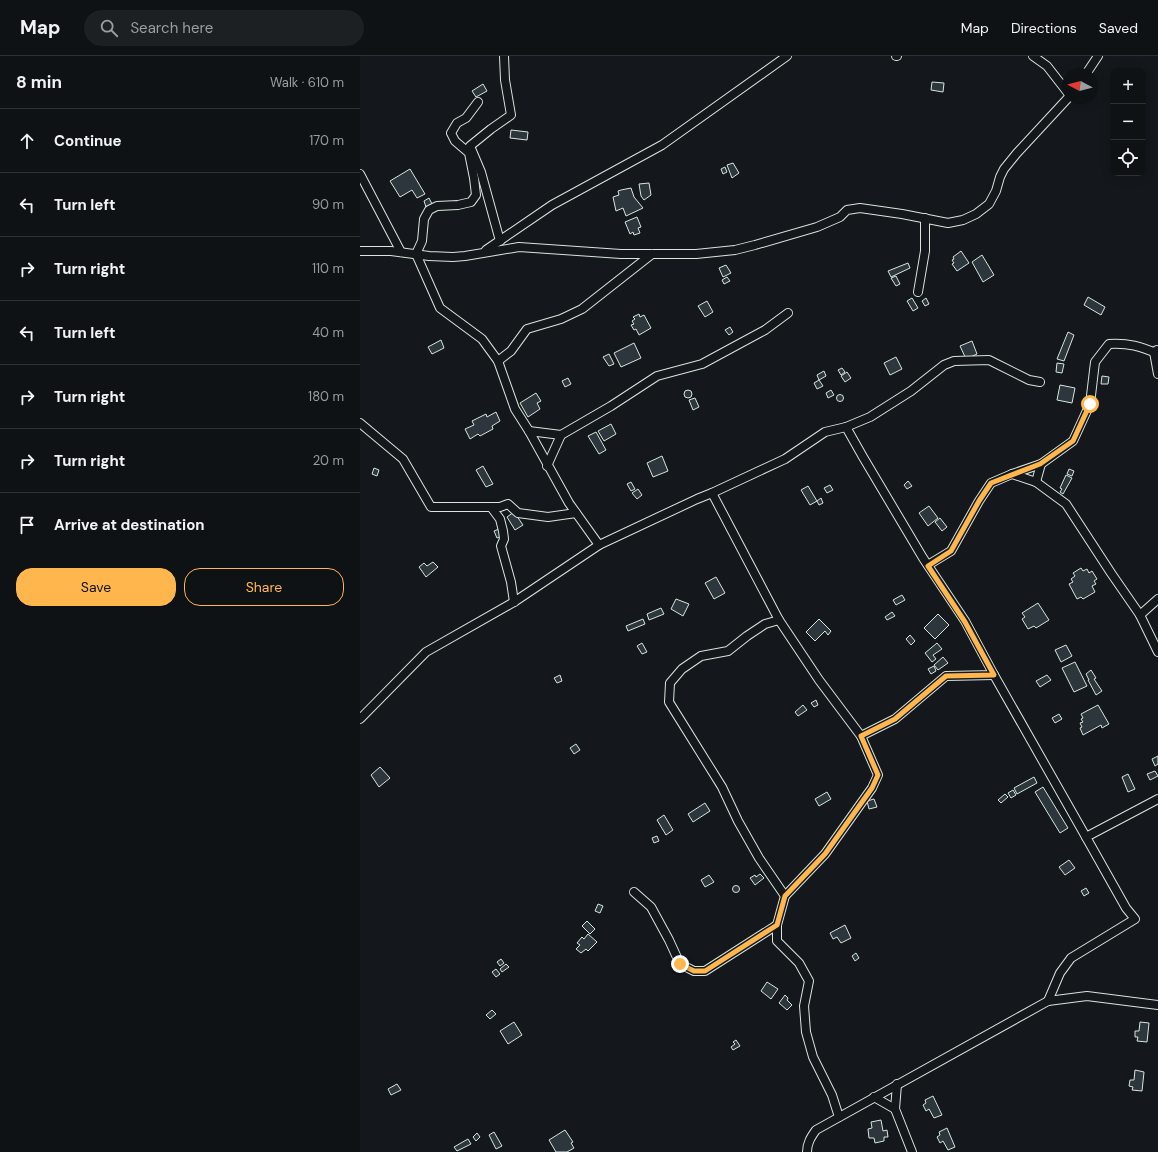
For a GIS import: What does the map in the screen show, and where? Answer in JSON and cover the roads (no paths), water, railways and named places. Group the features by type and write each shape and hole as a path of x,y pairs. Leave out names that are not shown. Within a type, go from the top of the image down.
{"street":[{"path":"500,241 481,172 470,146 491,128 511,115 505,80 504,56"},
{"path":"482,253 552,205 662,145 787,56"},
{"path":"1033,56 1047,66 1062,85"},
{"path":"1090,68 1098,56"},
{"path":"478,102 466,118 457,123 450,133 468,153 474,178 476,195 471,202 458,205 437,206 429,210 424,219 422,241 416,254 440,308 482,339 498,361 515,409 529,431 547,466 576,513 599,545"},
{"path":"360,251 391,250 453,257 519,247 621,254 680,255 736,250 755,246 817,227 840,217 847,210 860,208 926,218 948,223 963,220 976,214 989,204 996,191 1004,169 1062,104"},
{"path":"360,174 401,252"},
{"path":"918,292 925,251 926,218"},
{"path":"498,361 511,351 527,329 561,319 582,309 652,254"},
{"path":"547,466 561,435 611,406 657,376 702,364 765,330 788,313"},
{"path":"928,566 951,551 979,501 991,483 1040,464 1073,441 1090,404 1095,362 1109,344 1127,344 1157,352 1158,374"},
{"path":"360,719 426,652 514,602 599,545 785,459 825,432 846,427 870,417 912,391 944,365 954,361 989,360 1029,380 1040,382"},
{"path":"360,423 403,459 431,507 500,507 508,504 518,513 548,517 576,513"},
{"path":"846,427 928,566 965,622 1126,908 1135,919 1071,958 1060,973 1048,1001"},
{"path":"529,431 561,435"},
{"path":"1036,482 1040,464"},
{"path":"1012,474 1036,482 1066,504 1140,616 1158,652"},
{"path":"712,493 779,620 819,680 861,736 878,775 872,788 825,854 785,896 777,925 777,941 799,963 809,981 804,1006 806,1032 813,1057 832,1095 839,1117"},
{"path":"491,507 500,519 502,525 504,539 501,546 512,582 514,602"},
{"path":"1140,616 1158,599"},
{"path":"779,620 765,624 728,651 701,656 682,669 670,683 669,702 722,787 738,821 759,858 785,896"},
{"path":"861,736 895,719 946,676 994,675"},
{"path":"1086,837 1158,799"},
{"path":"634,892 651,907 680,964 694,971 705,971 777,925"},
{"path":"807,1152 809,1139 816,1130 1048,1001 1088,996 1158,1005"},
{"path":"897,1084 895,1109 912,1152"},
{"path":"874,1097 895,1109"}]}
